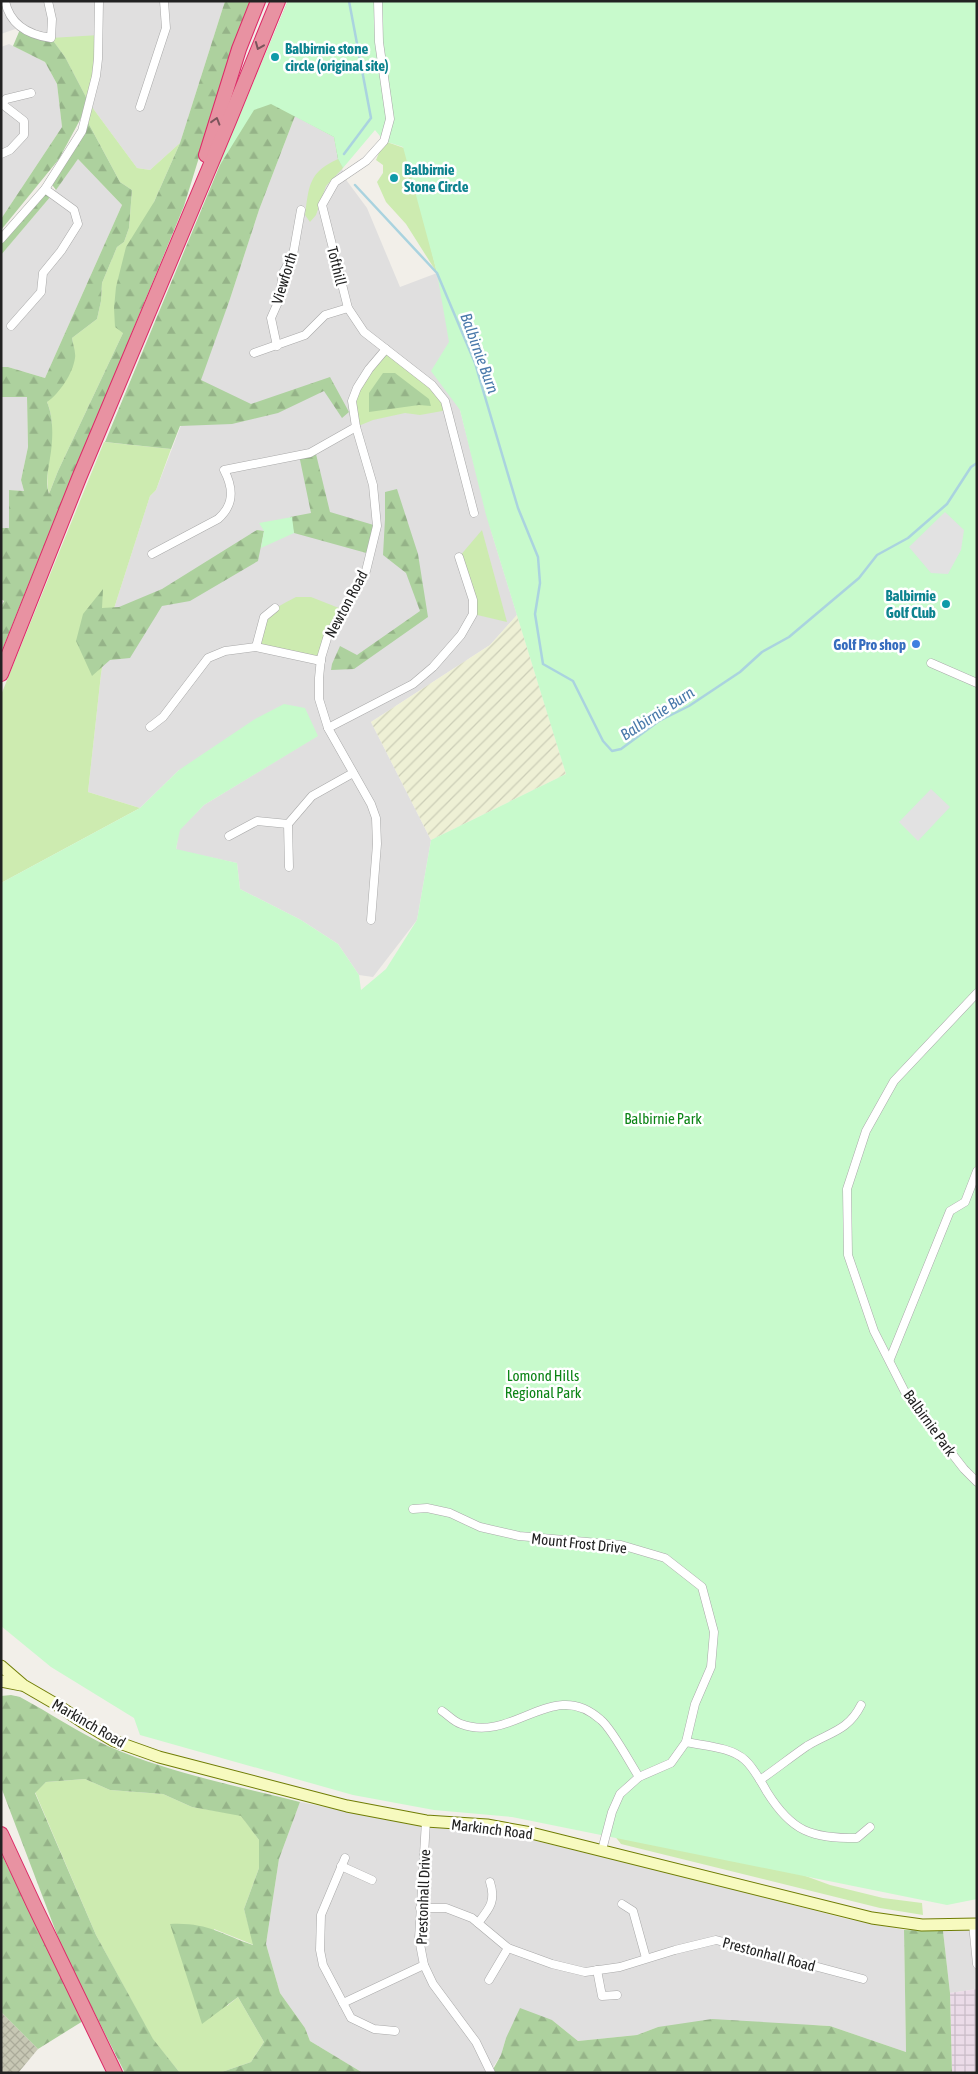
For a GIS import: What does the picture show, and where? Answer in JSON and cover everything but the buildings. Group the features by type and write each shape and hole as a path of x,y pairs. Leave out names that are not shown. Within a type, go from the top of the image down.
{"highway":[{"path":"187,218 239,50 258,1"},
{"path":"1,674 79,478 278,1"},
{"path":"1,1834 115,2073"}],"main road":[{"name":"Markinch Road","path":"1,1666 23,1685 114,1741 159,1757 347,1806 426,1821 487,1824 512,1828 872,1918 922,1925 975,1924"},
{"name":"Markinch Road","path":"1,1681 23,1685"}],"street":[{"path":"5,1 7,10 16,25 34,36 51,38 52,19 48,1"},
{"path":"1,240 45,189 82,131 96,76 99,1"},
{"path":"140,107 166,28 164,1"},
{"name":"Tofthill","path":"378,1 379,42 390,119 384,141 366,161 335,182 322,205 348,308 364,332 432,385 445,401 474,513"},
{"path":"1,154 10,150 24,135 24,121 2,104 6,99 31,93"},
{"path":"11,326 41,292 43,273 61,251 78,224 74,210 45,189"},
{"name":"Viewforth","path":"277,346 271,318 279,300 282,273 293,255 301,210"},
{"path":"254,352 277,346 304,335 325,315 348,308"},
{"name":"Newton Road","path":"371,920 377,844 376,818 371,804 328,728 320,699 321,661 328,635 366,572 377,526 373,485 356,427 352,401 357,388 369,369 386,349"},
{"path":"152,554 218,519 225,513 232,501 228,478 224,470 310,453 356,427"},
{"path":"328,728 413,684 433,667 461,636 473,614 473,600 459,557"},
{"path":"256,647 264,618 275,608"},
{"path":"150,727 164,717 208,658 225,651 256,647 321,661"},
{"path":"931,663 977,683"},
{"path":"289,867 288,824 312,796 353,773"},
{"path":"229,836 257,821 288,824"},
{"name":"Balbirnie Park","path":"977,993 894,1081 866,1131 847,1190 848,1255 874,1331 890,1359 907,1396 964,1470 977,1482"},
{"path":"890,1359 950,1211 965,1202 977,1171"},
{"name":"Mount Frost Drive","path":"413,1509 428,1508 450,1513 480,1527 519,1536 621,1546 665,1558 702,1588 714,1632 711,1667 695,1704 686,1742 671,1763 638,1777 620,1794 608,1824 602,1850"},
{"path":"442,1711 460,1724 487,1729 510,1724 543,1708 565,1704 585,1709 602,1720 638,1777"},
{"path":"760,1780 809,1745 837,1731 855,1718 862,1705"},
{"path":"686,1742 728,1751 745,1760 760,1780 778,1810 792,1823 810,1834 834,1838 857,1838 870,1826"},
{"name":"Prestonhall Drive","path":"426,1821 419,1939 424,1965 434,1984 476,2042 491,2073"},
{"path":"345,1858 322,1915 320,1950 323,1965 351,2018 374,2029 395,2031"},
{"path":"341,1866 372,1880"},
{"path":"478,1923 489,1909 494,1894 490,1882"},
{"path":"622,1904 633,1911 646,1958"},
{"name":"Prestonhall Road","path":"420,1908 446,1908 472,1918 508,1948 552,1964 585,1972 620,1967 646,1958 716,1940 863,1979"},
{"path":"975,1924 977,1964"},
{"path":"489,1980 508,1948"},
{"path":"343,2003 424,1965"},
{"path":"597,1970 602,1996 617,1996"}],"shaded area":[{"path":"1,1 225,1 180,143 150,170 137,168 89,103 51,38 21,27 1,34"},
{"path":"9,44 45,62 57,84 62,127 1,219 1,47"},
{"path":"295,116 334,137 338,159 347,181 367,208 400,287 437,273 455,331 460,410 492,534 517,615 490,645 371,722 431,840 417,920 373,977 359,975 338,944 301,920 240,889 237,863 176,850 179,830 204,805 317,736 179,770 140,808 88,792 101,674 110,621 150,496 156,490 230,299 259,210"},
{"path":"78,159 122,205 45,378 8,367 1,367 1,255 51,196"},
{"path":"1,397 27,397 28,447 21,480 24,491 9,490 9,528 1,528"},
{"path":"945,512 964,530 961,550 948,574 931,573 909,547"},
{"path":"517,615 566,774 431,840 371,722 490,645"},
{"path":"931,789 950,807 918,841 899,822"},
{"path":"300,1802 410,1824 503,1833 682,1876 847,1919 904,1930 906,2052 830,2026 820,2025 658,2027 637,2035 578,2041 552,2020 506,2038 501,2055 487,2073 363,2073 310,2041 305,2028 280,1993 266,1944 279,1859"},
{"path":"977,1929 977,1989 950,1993 943,1931"},
{"path":"977,1989 977,2073 952,2073 950,1993"},
{"path":"1,2012 38,2049 18,2073 1,2073"}],"green space":[{"path":"225,1 250,1 235,41 184,206 130,337 123,361 64,496 1,653 1,607 4,601 1,599 1,528 9,528 9,490 24,491 21,480 28,447 27,397 1,397 1,367 8,367 45,378 122,205 78,159 56,190 50,182 85,117 120,182 132,190 129,228 124,242 117,247 102,283 97,319 72,338 75,356 72,370 61,388 47,402 51,415 52,430 47,481 49,494 123,333 115,327 114,308 116,287 126,247 154,202 180,143"},
{"path":"288,1 359,1 343,168 338,159 334,137 295,116 259,210 201,380 251,404 330,377 349,412 342,418 324,391 278,413 232,424 180,426 171,449 105,442"},
{"name":"Lomond Hills Regional Park","path":"288,1 977,1 977,1899 947,1905 512,1817 434,1810 353,1795 140,1735 134,1718 51,1667 1,1626 1,883 140,808 179,770 255,719 284,704 305,708 318,736 204,805 180,830 176,849 237,863 240,889 301,920 338,944 359,975 361,990 386,969 417,920 431,840 566,774 486,515 460,410 431,371 449,342 437,273 403,147 384,141 375,130 343,168 338,159 334,137 271,104 254,110 215,173"},
{"path":"21,27 51,38 65,57 89,103 59,159 1,230 1,219 62,127 57,84 45,62 13,46"},
{"path":"99,35 89,103 65,57 51,38"},
{"path":"89,103 137,168 150,170 180,143 154,202 123,333 49,494 47,483 52,425 51,413 47,402 75,356 72,338 97,319 102,283 117,247 124,242 129,228 132,190 120,182 85,117"},
{"path":"384,141 407,149 437,273 406,224 386,202 377,182 383,173 383,165 376,160"},
{"path":"338,159 343,168 326,186 316,215 310,222 305,215 312,181 321,169"},
{"path":"43,191 51,196 1,255 1,239"},
{"path":"386,349 432,385 448,410 420,415 405,413 373,420 356,427 352,401"},
{"path":"383,373 395,373 429,399 431,406 419,405 369,412 369,393"},
{"path":"104,442 171,449 156,490 150,496 110,621 101,674 88,792 140,808 1,883 1,695"},
{"path":"315,450 330,512 377,526 370,554 294,533 290,517 311,513 299,455"},
{"path":"397,489 418,554 428,617 354,669 331,670 340,646 357,655 420,611 406,573 383,555 385,492"},
{"path":"292,517 294,533 261,548 264,531 259,523"},
{"path":"257,530 264,531 258,561 190,601 162,606 130,658 110,660 92,676 76,641 83,614 103,589 102,608 119,607 162,589"},
{"path":"482,530 507,622 473,614 459,557"},
{"path":"296,597 311,597 344,610 321,657 256,647 267,615"},
{"path":"11,1695 20,1697 110,1747 133,1756 204,1778 300,1802 279,1859 266,1944 280,1993 305,2028 310,2041 363,2073 219,2073 251,2062 264,2042 238,1997 202,2024 170,1924 204,1927 253,1945 244,1909 259,1868 259,1840 241,1816 192,1807 163,1794 110,1790 85,1779 46,1782 35,1793 96,1935 153,2039 180,2073 125,2073 64,1953 1,1787 1,1696"},
{"path":"85,1779 110,1790 163,1794 192,1807 241,1815 259,1840 259,1868 244,1909 254,1945 214,1929 227,2006 238,1997 264,2042 251,2062 219,2073 180,2073 153,2040 96,1935 35,1792 46,1782"},
{"path":"614,1835 762,1860 830,1885 883,1898 922,1903 923,1915 880,1908 621,1844"},
{"path":"1,1853 83,2021 38,2049 1,2012"},
{"path":"904,1930 943,1931 950,1993 952,2073 491,2073 501,2055 506,2038 520,2008 552,2020 578,2041 637,2035 658,2027 712,2019 830,2026 906,2052"}],"waterway":[{"path":"344,154 371,118 349,1"},
{"name":"Balbirnie Burn","path":"355,185 437,273 475,363 518,508 538,557 540,583 535,614 543,664 573,681 603,741 612,751 621,749 659,721 689,706 740,672 762,652 789,637 859,578 877,555 908,538 947,504 971,467 977,463"}],"place":[{"name":"Balbirnie stone circle (original site)","path":"275,57"},
{"name":"Balbirnie Stone Circle","path":"394,178"},
{"name":"Balbirnie Golf Club","path":"946,604"},
{"name":"Golf Pro shop","path":"916,644"}]}
